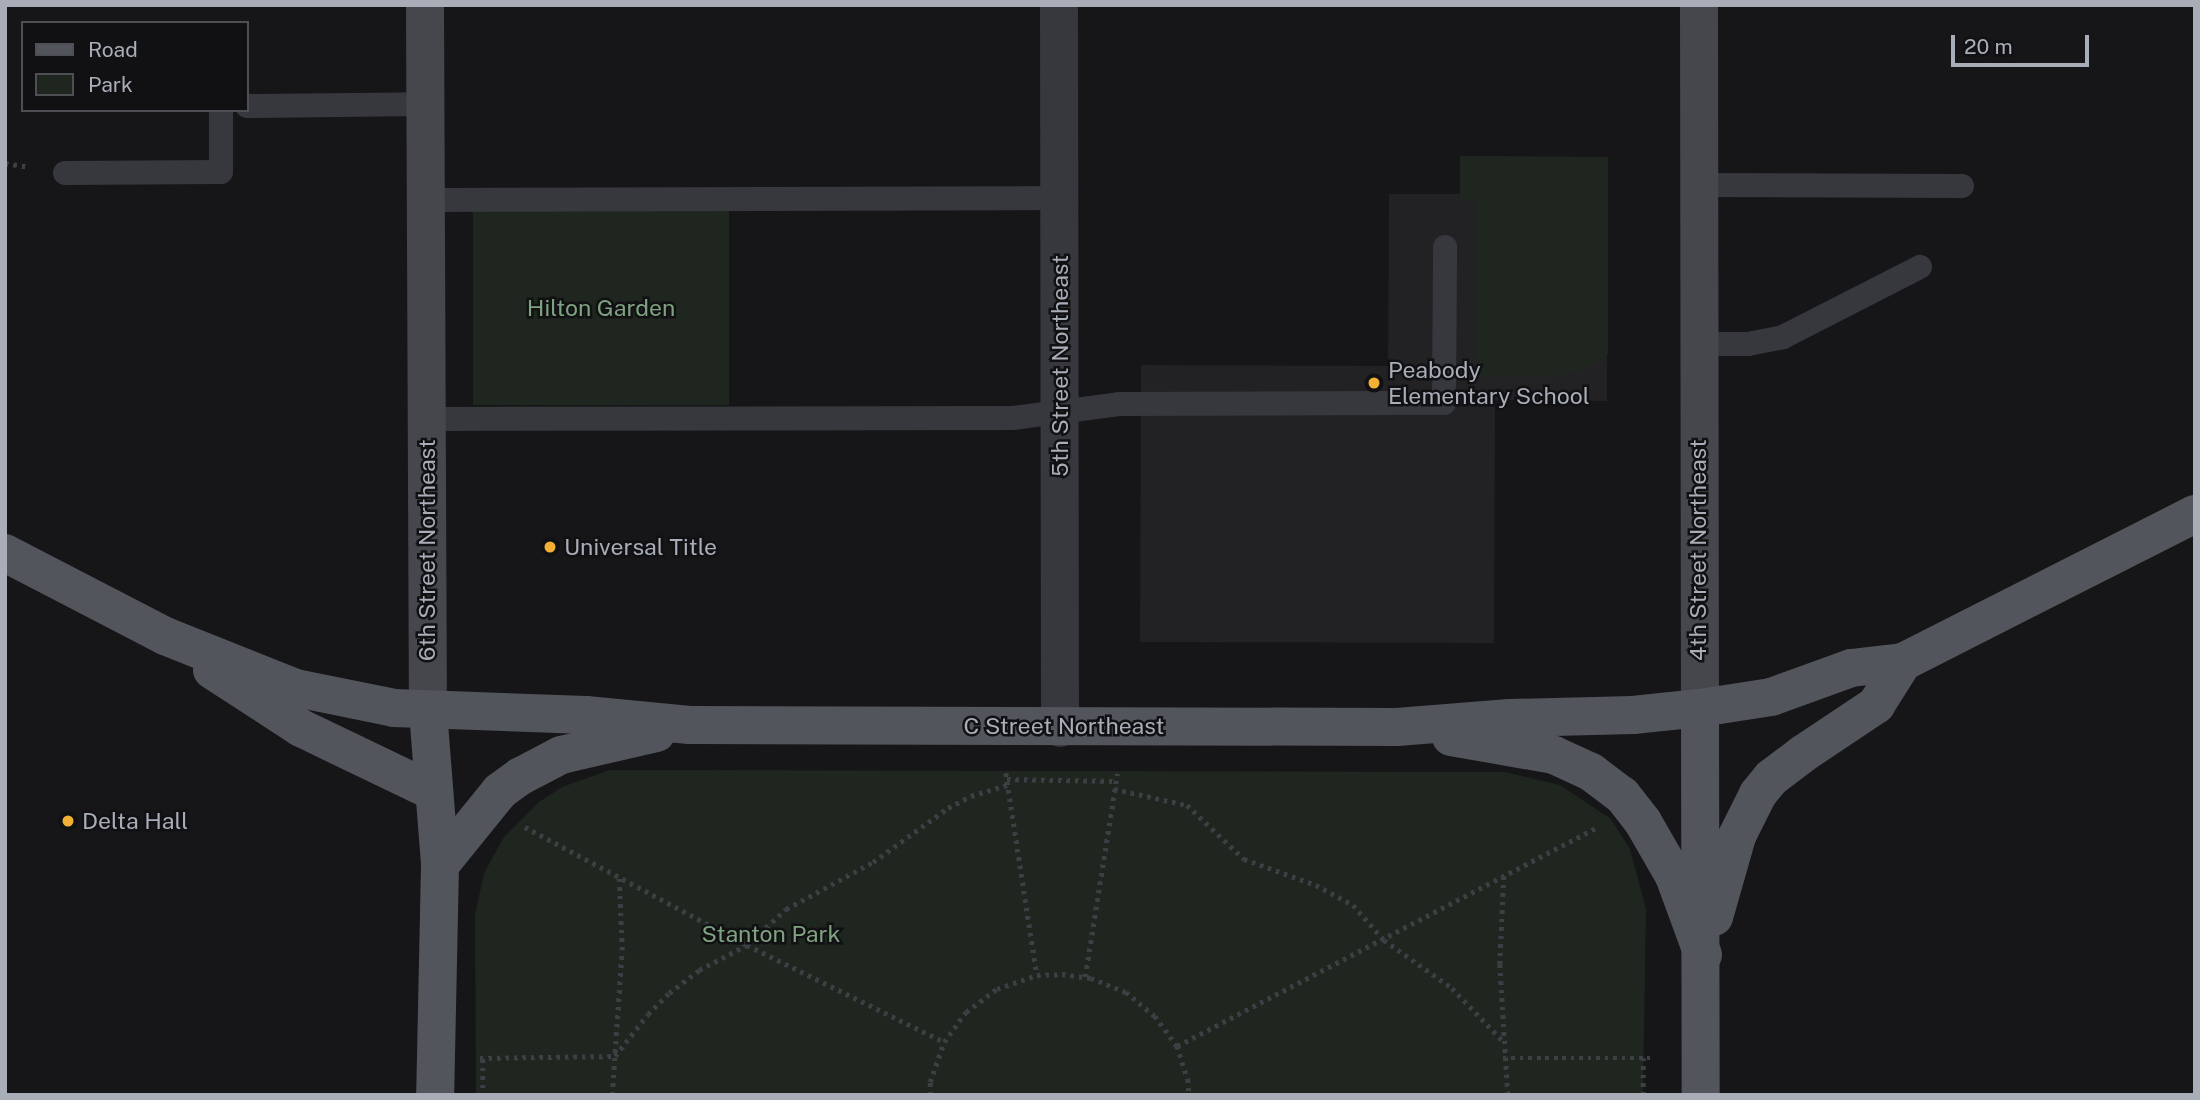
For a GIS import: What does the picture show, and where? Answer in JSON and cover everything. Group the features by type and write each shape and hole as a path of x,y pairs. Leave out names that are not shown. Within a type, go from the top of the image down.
{"main road":[{"name":"6th Street Northeast","path":"425,5 428,711 440,865 435,1095"},
{"name":"4th Street Northeast","path":"1699,5 1698,344 1703,956 1701,1095"},
{"path":"1703,956 1737,836 1758,794 1770,778 1876,705 1903,662 2195,514"},
{"path":"5,553 165,636 248,695 301,728 433,792"},
{"name":"C Street Northeast","path":"165,636 326,696 394,708 586,715 690,725 1397,727 1510,718 1633,715 1771,697 1851,668 1903,662"},
{"path":"440,865 500,791 538,766 582,749 690,725"},
{"path":"1397,727 1554,755 1581,766 1608,783 1634,809 1653,837 1674,876 1703,956"}],"street":[{"name":"5th Street Northeast","path":"1059,5 1060,728"}],"lane":[{"path":"248,106 426,104"},
{"path":"65,173 221,172 221,112"},
{"path":"1699,185 1962,186"},
{"path":"426,200 1060,198"},
{"path":"427,419 1013,418 1119,404 1444,403 1445,247"},
{"path":"1698,344 1765,342 1792,334 1920,267"}],"path":[{"path":"1086,977 1117,774"},
{"path":"615,1056 648,1014 669,993 699,970 747,945 786,909 873,862 948,808 1007,779 1116,781"},
{"path":"1007,779 1037,975"},
{"path":"1114,789 1186,805 1244,859 1316,885 1353,905 1384,940 1452,988 1504,1042"},
{"path":"516,822 747,945 944,1042"},
{"path":"1177,1046 1599,826"},
{"path":"1504,876 1500,964 1503,1058 1508,1095"},
{"path":"612,1095 622,950 619,877"},
{"path":"930,1095 930,1082 944,1042 966,1012 997,989 1037,975 1086,977 1126,992 1155,1016 1177,1046 1188,1079 1189,1095"},
{"path":"476,1058 615,1056"},
{"path":"1503,1058 1650,1058"},
{"path":"1643,1058 1643,1095"},
{"path":"483,1059 483,1095"}],"shaded area":[{"name":"Peabody Elementary School","path":"1460,156 1608,157 1607,401 1495,400 1494,643 1140,642 1141,365 1388,366 1389,194 1460,194"}],"green space":[{"path":"1460,156 1608,157 1608,354 1585,369 1552,377 1476,377 1477,200 1460,199"},
{"name":"Hilton Garden","path":"473,210 729,210 729,405 473,405"},
{"name":"Stanton Park","path":"610,770 1505,772 1560,785 1611,819 1630,849 1646,909 1643,1095 476,1095 475,915 484,873 504,837 539,802 562,787"}],"place":[{"name":"Peabody Elementary School","path":"1374,383"},
{"name":"Universal Title","path":"550,547"},
{"name":"Delta Hall","path":"68,821"}]}
